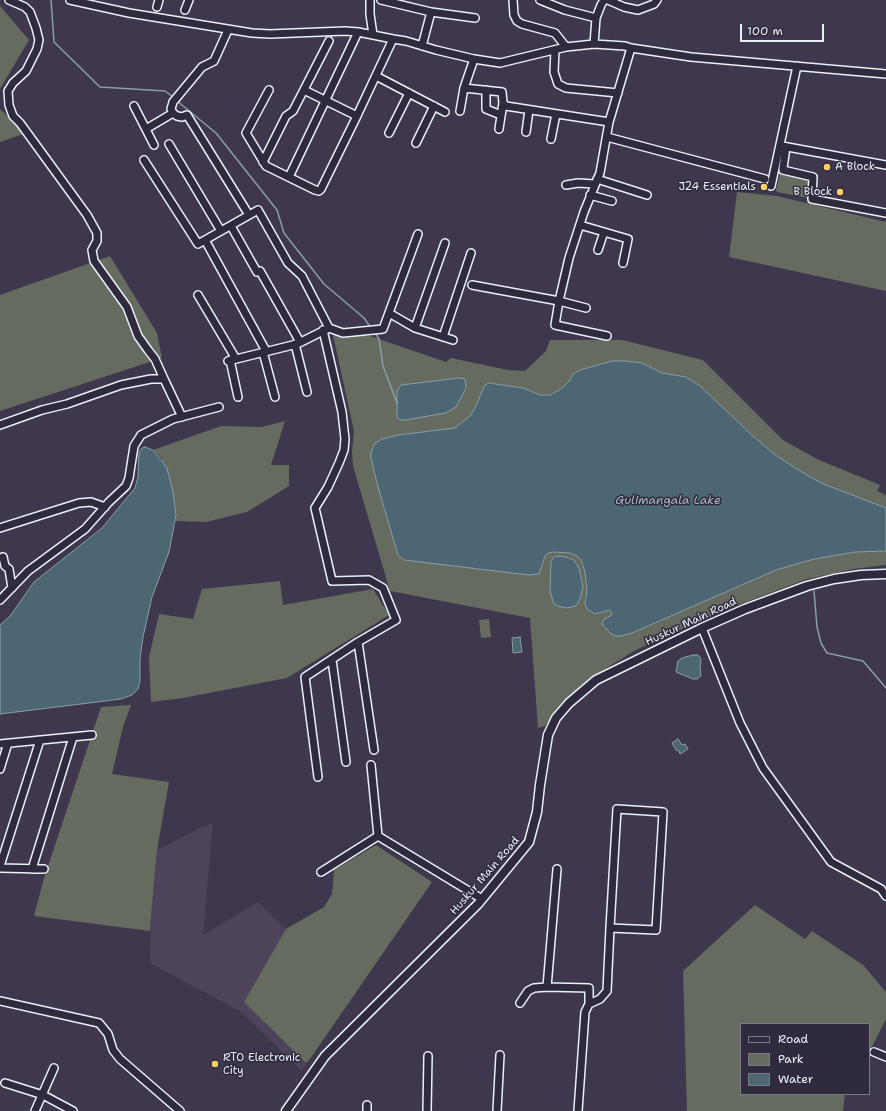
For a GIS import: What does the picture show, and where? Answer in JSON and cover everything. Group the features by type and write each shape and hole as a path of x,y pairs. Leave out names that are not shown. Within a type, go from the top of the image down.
{"main road":[{"name":"Huskur Main Road","path":"286,1111 325,1056 482,899 529,842 537,812 548,735 556,718 569,703 596,680 702,628 807,586 841,578 861,575 886,574"}],"street":[{"path":"9,0 25,7 30,12 39,40 37,49 26,71 12,83 8,91 9,105 13,116 20,123 98,233 97,241 92,250 94,261 127,307 138,336 155,359 182,417"},
{"path":"70,0 129,13 228,30 270,34 358,32 406,41 474,59 500,63 566,47 594,44 625,46 691,57 886,74"},
{"path":"186,10 189,0"},
{"path":"370,0 373,35"},
{"path":"381,0 431,12 475,18"},
{"path":"513,0 514,15 517,21 522,24 555,33 566,47"},
{"path":"540,0 565,10 596,18"},
{"path":"594,44 596,18 600,5 604,0"},
{"path":"608,0 624,7 638,10 654,4 657,0"},
{"path":"422,46 431,12"},
{"path":"228,30 214,61 202,67 175,99 171,106 173,113 180,117 187,115 249,215"},
{"path":"289,177 358,32"},
{"path":"269,90 246,133 266,166 319,191 357,116 393,39"},
{"path":"264,162 286,116 293,111 329,41"},
{"path":"607,336 555,325 569,258 590,195 603,162 609,122 631,48"},
{"path":"555,50 554,72 558,84 566,88 618,93"},
{"path":"460,112 464,88 474,59"},
{"path":"771,186 782,150 797,66"},
{"path":"376,76 445,112"},
{"path":"464,88 502,92 503,103 499,129"},
{"path":"304,90 357,116"},
{"path":"486,90 486,109 502,114"},
{"path":"389,133 409,93"},
{"path":"503,103 506,106 609,122"},
{"path":"134,106 154,145"},
{"path":"416,143 434,106"},
{"path":"526,132 530,110"},
{"path":"146,129 173,113"},
{"path":"550,139 556,114"},
{"path":"607,137 765,179"},
{"path":"169,144 222,231"},
{"path":"782,150 886,165"},
{"path":"782,150 783,170 814,177 812,199 886,213"},
{"path":"144,160 198,244 258,210 288,263 302,276 326,329 342,412 344,439 344,450 339,463 328,487 315,508 332,582 369,580 383,588 396,620 358,642 305,677 318,777"},
{"path":"566,185 596,181 647,195"},
{"path":"590,195 612,201"},
{"path":"580,225 628,240 623,263"},
{"path":"231,226 257,272 260,270 298,343 307,392"},
{"path":"598,250 604,232"},
{"path":"231,360 298,343 326,329 343,333 383,329 418,234"},
{"path":"205,240 265,352 275,397"},
{"path":"415,328 445,243"},
{"path":"443,337 471,253"},
{"path":"472,285 559,301 586,308"},
{"path":"198,295 231,360 238,397"},
{"path":"389,313 415,328 453,340"},
{"path":"0,425 121,385 164,378"},
{"path":"0,600 28,571 85,529 123,489 128,482 134,446 141,435 146,431 182,417 219,407"},
{"path":"0,528 78,503 91,502 105,507"},
{"path":"2,557 5,566 9,569 12,588"},
{"path":"702,628 740,723 763,768 831,862 881,889 886,896"},
{"path":"358,642 374,750"},
{"path":"332,660 346,762"},
{"path":"0,744 92,735"},
{"path":"32,869 73,737"},
{"path":"40,740 0,867 44,869"},
{"path":"0,769 8,743"},
{"path":"371,765 378,836"},
{"path":"589,1004 600,999 607,991 610,928 617,809 663,812 656,930 610,928"},
{"path":"378,836 482,899"},
{"path":"321,872 378,836"},
{"path":"547,987 557,868"},
{"path":"520,1003 528,991 534,988 589,988 589,1004 585,1012 578,1111"},
{"path":"0,1001 99,1023 108,1034 114,1050 120,1059 180,1111"},
{"path":"874,1052 886,1057"},
{"path":"497,1111 500,1055"},
{"path":"427,1111 428,1056"},
{"path":"35,1111 54,1068"},
{"path":"5,1083 42,1095 73,1111"}],"shaded area":[{"path":"213,823 203,935 258,902 286,929 244,1002 306,1063 302,1071 241,1012 150,963 151,916 157,850"}],"green space":[{"path":"0,6 29,40 0,89"},
{"path":"0,109 26,133 0,142"},
{"path":"780,173 810,179 809,198 777,192 776,190"},
{"path":"737,192 777,196 886,222 886,291 729,257"},
{"path":"110,256 157,333 162,358 0,411 0,295"},
{"path":"333,335 370,336 446,362 451,358 508,370 525,371 546,351 550,340 622,340 703,360 783,440 819,460 880,485 877,491 886,495 886,508 821,483 795,468 774,454 700,386 686,377 662,373 642,363 612,361 580,370 573,374 570,380 561,389 550,395 540,395 523,388 489,383 470,416 455,428 398,435 439,564 529,575 541,569 545,556 548,553 570,553 577,556 581,560 585,572 587,591 585,604 595,614 609,610 611,611 612,615 604,619 632,633 776,570 814,559 855,552 886,551 886,565 854,569 807,579 725,610 672,633 634,651 597,674 575,693 545,726 538,728 530,618 390,591 353,466 352,451 354,431"},
{"path":"285,421 271,465 289,465 289,486 247,512 206,522 175,521 176,515 161,458 153,450 221,426 261,427"},
{"path":"280,581 283,605 373,589 389,615 287,678 183,698 151,702 149,657 159,614 193,619 202,589"},
{"path":"489,619 491,637 481,638 479,620"},
{"path":"131,705 123,727 112,774 169,782 157,850 150,931 34,916 44,878 101,707"},
{"path":"376,845 432,882 306,1063 244,1002 286,929 324,907 332,894 334,870"},
{"path":"755,905 805,939 812,931 863,965 886,992 886,1019 870,1051 870,1023 740,1023 740,1095 845,1095 843,1111 687,1111 683,971"}],"water":[{"name":"Gulimangala Lake","path":"612,361 642,363 662,373 686,377 700,386 774,454 795,468 821,483 886,508 886,551 855,552 814,559 776,570 632,633 621,636 615,636 610,633 602,624 604,619 612,615 611,611 609,610 595,614 587,609 585,604 587,591 585,572 581,560 577,556 570,553 548,553 545,556 539,574 529,575 404,560 398,555 371,458 371,452 375,443 382,439 398,435 455,428 470,416 485,385 489,383 523,388 540,395 550,395 561,389 570,380 573,374 580,370"},
{"path":"459,378 465,379 466,388 456,407 446,413 405,420 400,420 397,417 397,391 401,385"},
{"path":"145,447 153,450 167,468 173,492 176,515 169,552 152,597 143,637 140,658 140,681 138,689 132,695 121,699 0,714 0,625 10,616 34,582 102,528 135,488 138,477 139,452"},
{"path":"558,556 574,560 579,568 583,587 580,599 576,606 566,608 554,604 550,591 551,561 554,557"},
{"path":"520,637 522,652 513,653 512,638"},
{"path":"698,655 701,659 701,676 697,679 693,679 676,672 678,661 682,658"},
{"path":"678,739 682,745 685,744 688,749 680,754 672,743"}],"waterway":[{"path":"51,0 54,42 100,87 165,91 173,97"},
{"path":"177,101 216,133 277,210 284,233 324,284 364,318 371,328"},
{"path":"375,333 379,339 383,366 397,403"},
{"path":"814,591 817,627 821,643 827,653 863,661 886,688"}],"place":[{"name":"A Block","path":"827,167"},
{"name":"J24 Essentials","path":"764,187"},
{"name":"B Block","path":"840,192"},
{"name":"RTO Electronic City","path":"215,1064"}]}
